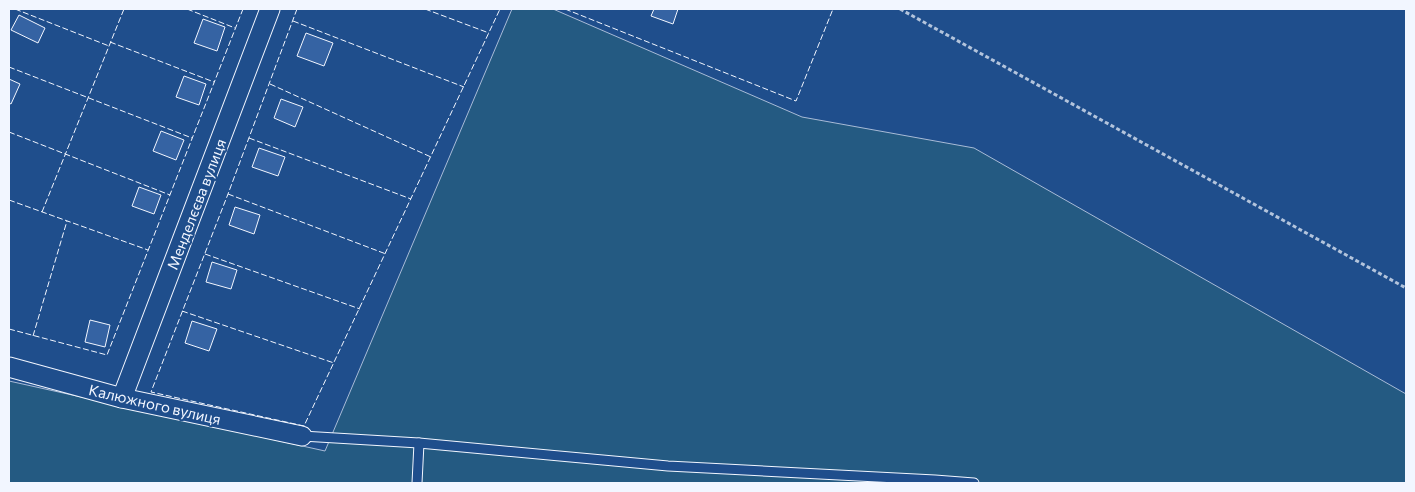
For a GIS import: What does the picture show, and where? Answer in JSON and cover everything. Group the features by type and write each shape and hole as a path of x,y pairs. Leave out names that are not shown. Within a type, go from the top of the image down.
{"street":[{"name":"Менделєєва вулиця","path":"122,398 270,9"},
{"name":"Калюжного вулиця","path":"9,367 122,398 302,436"}],"lane":[{"path":"302,436 419,443 668,466 974,483"},
{"path":"417,483 419,443"}],"path":[{"path":"900,9 1406,288"}],"shaded area":[{"path":"512,9 553,9 802,117 974,148 1406,394 1406,483 9,483 9,381 325,451"}],"building":[{"path":"654,9 678,9 673,24 651,16"},
{"path":"19,15 45,28 38,43 11,30"},
{"path":"203,19 225,27 217,51 194,43"},
{"path":"306,33 333,43 324,66 297,56"},
{"path":"184,76 206,84 199,105 176,97"},
{"path":"9,79 20,84 11,104 9,103"},
{"path":"281,99 303,107 295,127 274,118"},
{"path":"161,131 184,140 176,160 153,151"},
{"path":"259,148 285,157 278,176 252,167"},
{"path":"139,187 161,195 154,214 132,206"},
{"path":"235,207 260,215 254,234 229,225"},
{"path":"212,262 237,270 231,289 206,282"},
{"path":"90,320 110,325 105,347 85,342"},
{"path":"192,321 217,329 209,351 185,343"}],"fence":[{"path":"15,9 109,46"},
{"path":"42,212 124,9"},
{"path":"187,9 235,28"},
{"path":"9,329 107,355 243,9"},
{"path":"297,9 151,392 304,426 500,9"},
{"path":"425,9 489,33"},
{"path":"565,9 796,101 833,9"},
{"path":"293,21 464,87"},
{"path":"110,42 214,82"},
{"path":"9,67 192,138"},
{"path":"270,84 431,157"},
{"path":"9,132 170,195"},
{"path":"249,138 411,199"},
{"path":"228,194 386,254"},
{"path":"9,200 148,250"},
{"path":"33,336 67,221"},
{"path":"205,254 360,309"},
{"path":"182,311 334,363"}]}
